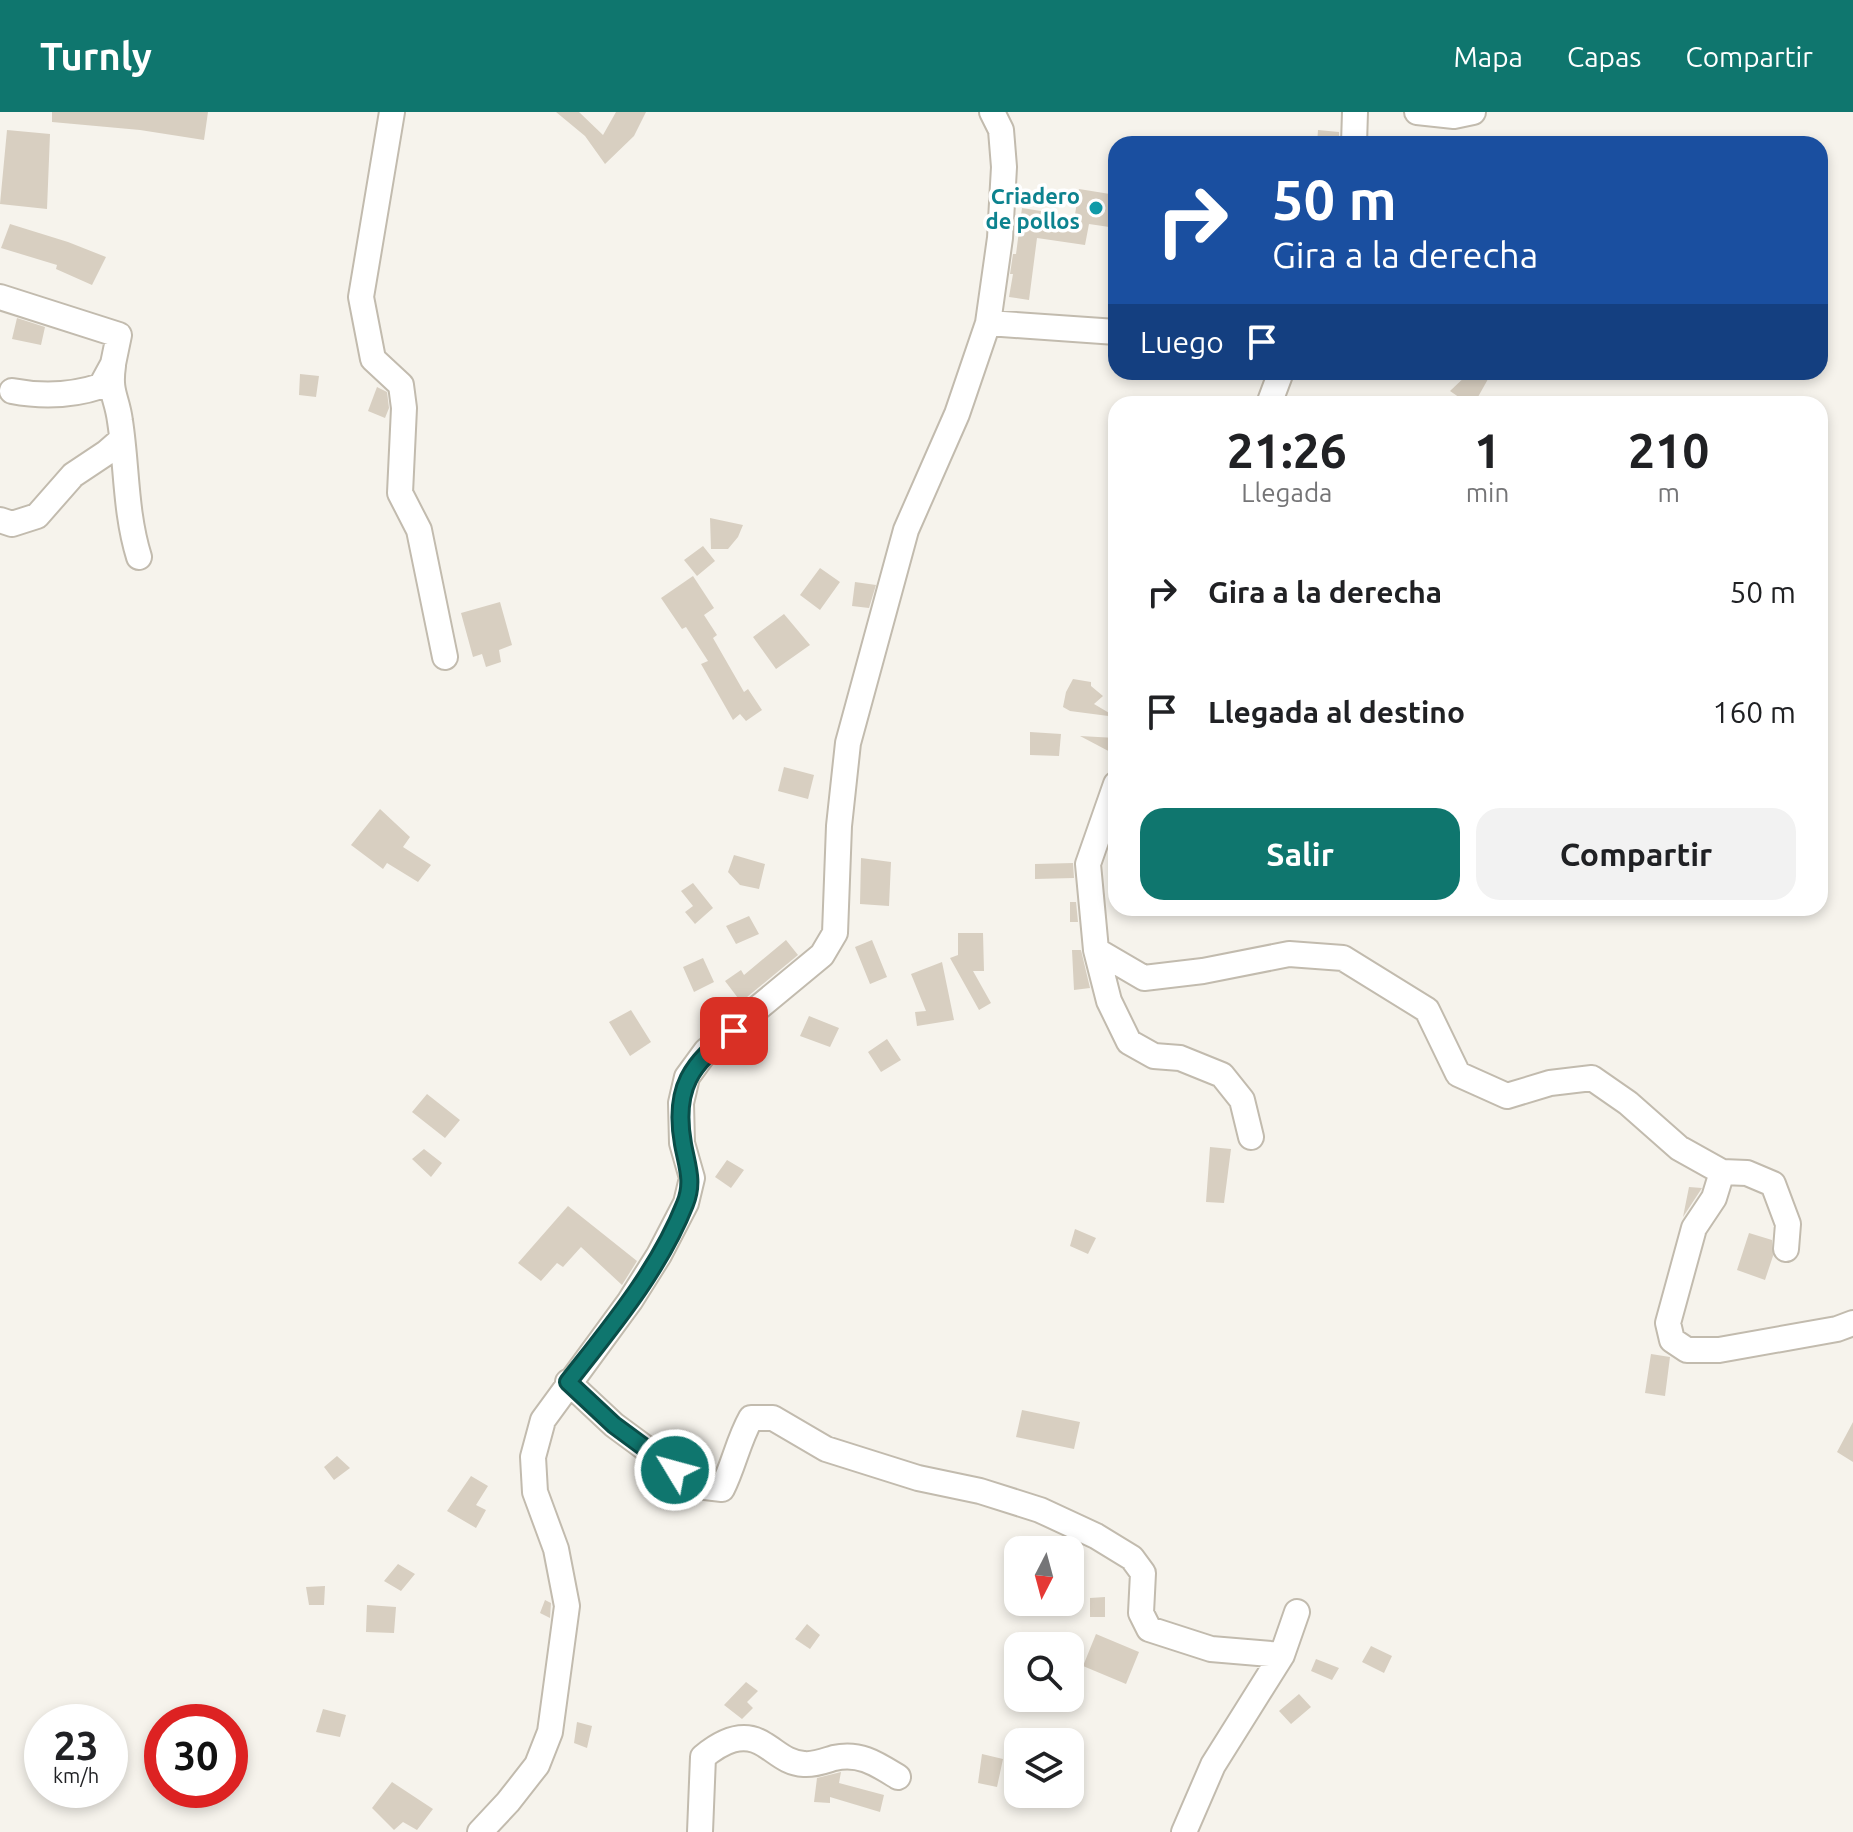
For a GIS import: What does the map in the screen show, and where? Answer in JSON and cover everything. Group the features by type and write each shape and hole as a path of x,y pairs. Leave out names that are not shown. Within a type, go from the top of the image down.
{"street":[{"path":"392,112 361,297 373,359 401,385 404,408 400,493 419,530 445,657"},
{"path":"480,1832 537,1765 550,1732 567,1606 556,1549 535,1492 533,1457 543,1420 630,1301 686,1203 692,1178 682,1143 681,1103 687,1077 706,1051 822,955 835,933 839,826 848,743 906,530 957,414 988,323 1000,238 1004,167 1001,130 992,112"},
{"path":"1354,136 1355,112"},
{"path":"1417,112 1454,116 1473,112"},
{"path":"0,297 119,335 110,385 120,418 127,505 139,557"},
{"path":"988,323 1108,331"},
{"path":"12,391 33,395 74,395 101,386 113,364"},
{"path":"0,520 12,524 37,516 73,475 122,439"},
{"path":"1108,807 1088,864 1096,950 1109,1001 1129,1042 1154,1056 1180,1058 1222,1075 1242,1100 1251,1137"},
{"path":"1096,950 1144,978 1203,971 1289,954 1343,958 1427,1010 1458,1074 1507,1096 1550,1083 1592,1078 1628,1103 1679,1148 1722,1172 1747,1173 1773,1184 1788,1224 1786,1249"},
{"path":"1722,1172 1714,1198 1694,1228 1668,1323 1672,1340 1687,1350 1719,1350 1837,1329 1853,1323"},
{"path":"568,1382 614,1425 675,1470 705,1487 722,1489 734,1465 740,1438 751,1418 773,1418 826,1449 918,1478 980,1491 1040,1510 1096,1536 1132,1558 1143,1573 1141,1613 1149,1629 1211,1649 1282,1655"},
{"path":"1184,1832 1213,1765 1282,1655 1297,1612"},
{"path":"700,1832 703,1757 732,1739 756,1740 776,1755 807,1765 851,1755 870,1759 898,1777"}],"building":[{"path":"52,112 208,112 204,140 140,130 52,122"},
{"path":"556,112 579,112 603,135 616,112 646,112 634,136 605,164 585,136"},
{"path":"7,130 50,134 47,209 0,204"},
{"path":"1318,130 1339,132 1339,136 1318,136"},
{"path":"1079,189 1108,194 1108,227 1089,224 1085,245 1037,238 1029,300 1009,297 1022,208 1041,211 1040,218 1074,221"},
{"path":"10,224 106,257 92,285 56,269 57,265 1,248"},
{"path":"17,318 45,327 41,345 12,339"},
{"path":"300,374 319,376 316,397 299,395"},
{"path":"1462,380 1488,380 1478,396 1457,396 1450,391"},
{"path":"377,387 387,392 389,408 385,418 368,411"},
{"path":"710,518 743,525 728,549 711,549"},
{"path":"703,546 715,561 697,576 684,560"},
{"path":"820,568 840,582 820,610 800,595"},
{"path":"693,576 714,608 704,615 717,635 713,638 744,692 748,689 762,710 746,721 740,714 733,720 701,664 708,661 686,627 682,629 661,598"},
{"path":"855,582 876,585 869,608 852,606"},
{"path":"500,602 512,645 499,650 501,662 486,667 482,654 473,657 461,613"},
{"path":"784,614 810,645 776,669 753,637"},
{"path":"1073,679 1091,682 1091,686 1103,696 1094,704 1108,712 1108,716 1070,711 1063,707"},
{"path":"1030,732 1061,734 1059,756 1030,755"},
{"path":"1080,736 1108,738 1108,751"},
{"path":"784,767 814,775 808,799 778,791"},
{"path":"380,809 410,837 403,847 431,865 418,882 387,863 383,869 351,845"},
{"path":"734,855 765,864 759,889 740,885 728,872"},
{"path":"861,858 891,862 889,906 860,904"},
{"path":"1073,863 1074,878 1035,879 1035,864"},
{"path":"693,883 713,908 695,924 685,912 693,906 681,891"},
{"path":"1070,902 1076,902 1078,922 1070,922"},
{"path":"749,916 759,934 736,944 726,926"},
{"path":"958,933 983,933 984,971 973,971 991,1003 979,1010 950,958 958,955"},
{"path":"786,940 798,955 741,1002 725,981 741,970 744,975"},
{"path":"872,940 887,977 870,984 855,947"},
{"path":"1072,950 1081,950 1090,988 1074,990"},
{"path":"703,958 714,982 694,992 683,967"},
{"path":"942,962 954,1020 917,1026 915,1012 926,1011 911,974"},
{"path":"631,1010 651,1042 630,1056 609,1022"},
{"path":"809,1016 839,1028 830,1047 800,1036"},
{"path":"887,1039 901,1060 881,1072 868,1052"},
{"path":"427,1094 460,1120 445,1138 412,1112"},
{"path":"1210,1147 1231,1149 1224,1203 1206,1202"},
{"path":"424,1149 442,1163 431,1177 412,1159"},
{"path":"727,1160 744,1170 731,1188 715,1177"},
{"path":"1689,1187 1702,1188 1683,1217"},
{"path":"568,1206 637,1261 622,1285 581,1247 563,1267 557,1263 541,1281 518,1263"},
{"path":"1075,1229 1096,1238 1088,1254 1070,1246"},
{"path":"1749,1233 1772,1240 1773,1256 1765,1280 1737,1270"},
{"path":"1651,1354 1670,1357 1665,1396 1645,1393"},
{"path":"1022,1410 1080,1422 1074,1449 1016,1437"},
{"path":"1853,1422 1853,1462 1837,1452"},
{"path":"337,1456 350,1468 334,1480 324,1467"},
{"path":"471,1476 488,1486 476,1505 486,1510 476,1528 447,1511"},
{"path":"398,1564 415,1574 401,1591 384,1581"},
{"path":"325,1586 324,1605 309,1605 306,1587"},
{"path":"1105,1597 1105,1617 1090,1617 1090,1598"},
{"path":"545,1600 551,1603 550,1618 540,1613"},
{"path":"367,1605 396,1607 394,1633 366,1632"},
{"path":"807,1624 820,1635 810,1649 795,1639"},
{"path":"1096,1634 1139,1652 1126,1684 1084,1666"},
{"path":"1371,1646 1392,1656 1384,1673 1362,1662"},
{"path":"1316,1659 1339,1668 1332,1680 1311,1671"},
{"path":"746,1682 758,1691 747,1702 753,1708 742,1719 724,1705"},
{"path":"1299,1694 1311,1707 1291,1724 1279,1711"},
{"path":"323,1709 346,1715 340,1737 316,1732"},
{"path":"577,1722 592,1726 587,1748 574,1743"},
{"path":"982,1754 1003,1759 997,1787 978,1783"},
{"path":"841,1772 839,1783 884,1795 880,1812 830,1797 830,1803 814,1802 817,1778"},
{"path":"392,1782 433,1809 417,1830 403,1822 394,1830 372,1808"}],"place":[{"name":"Criadero de pollos","path":"1096,208"}],"route":[{"path":"675,1470 614,1425 568,1382 630,1301 686,1203 692,1178 682,1143 681,1103 687,1077 706,1051 734,1031"}]}
